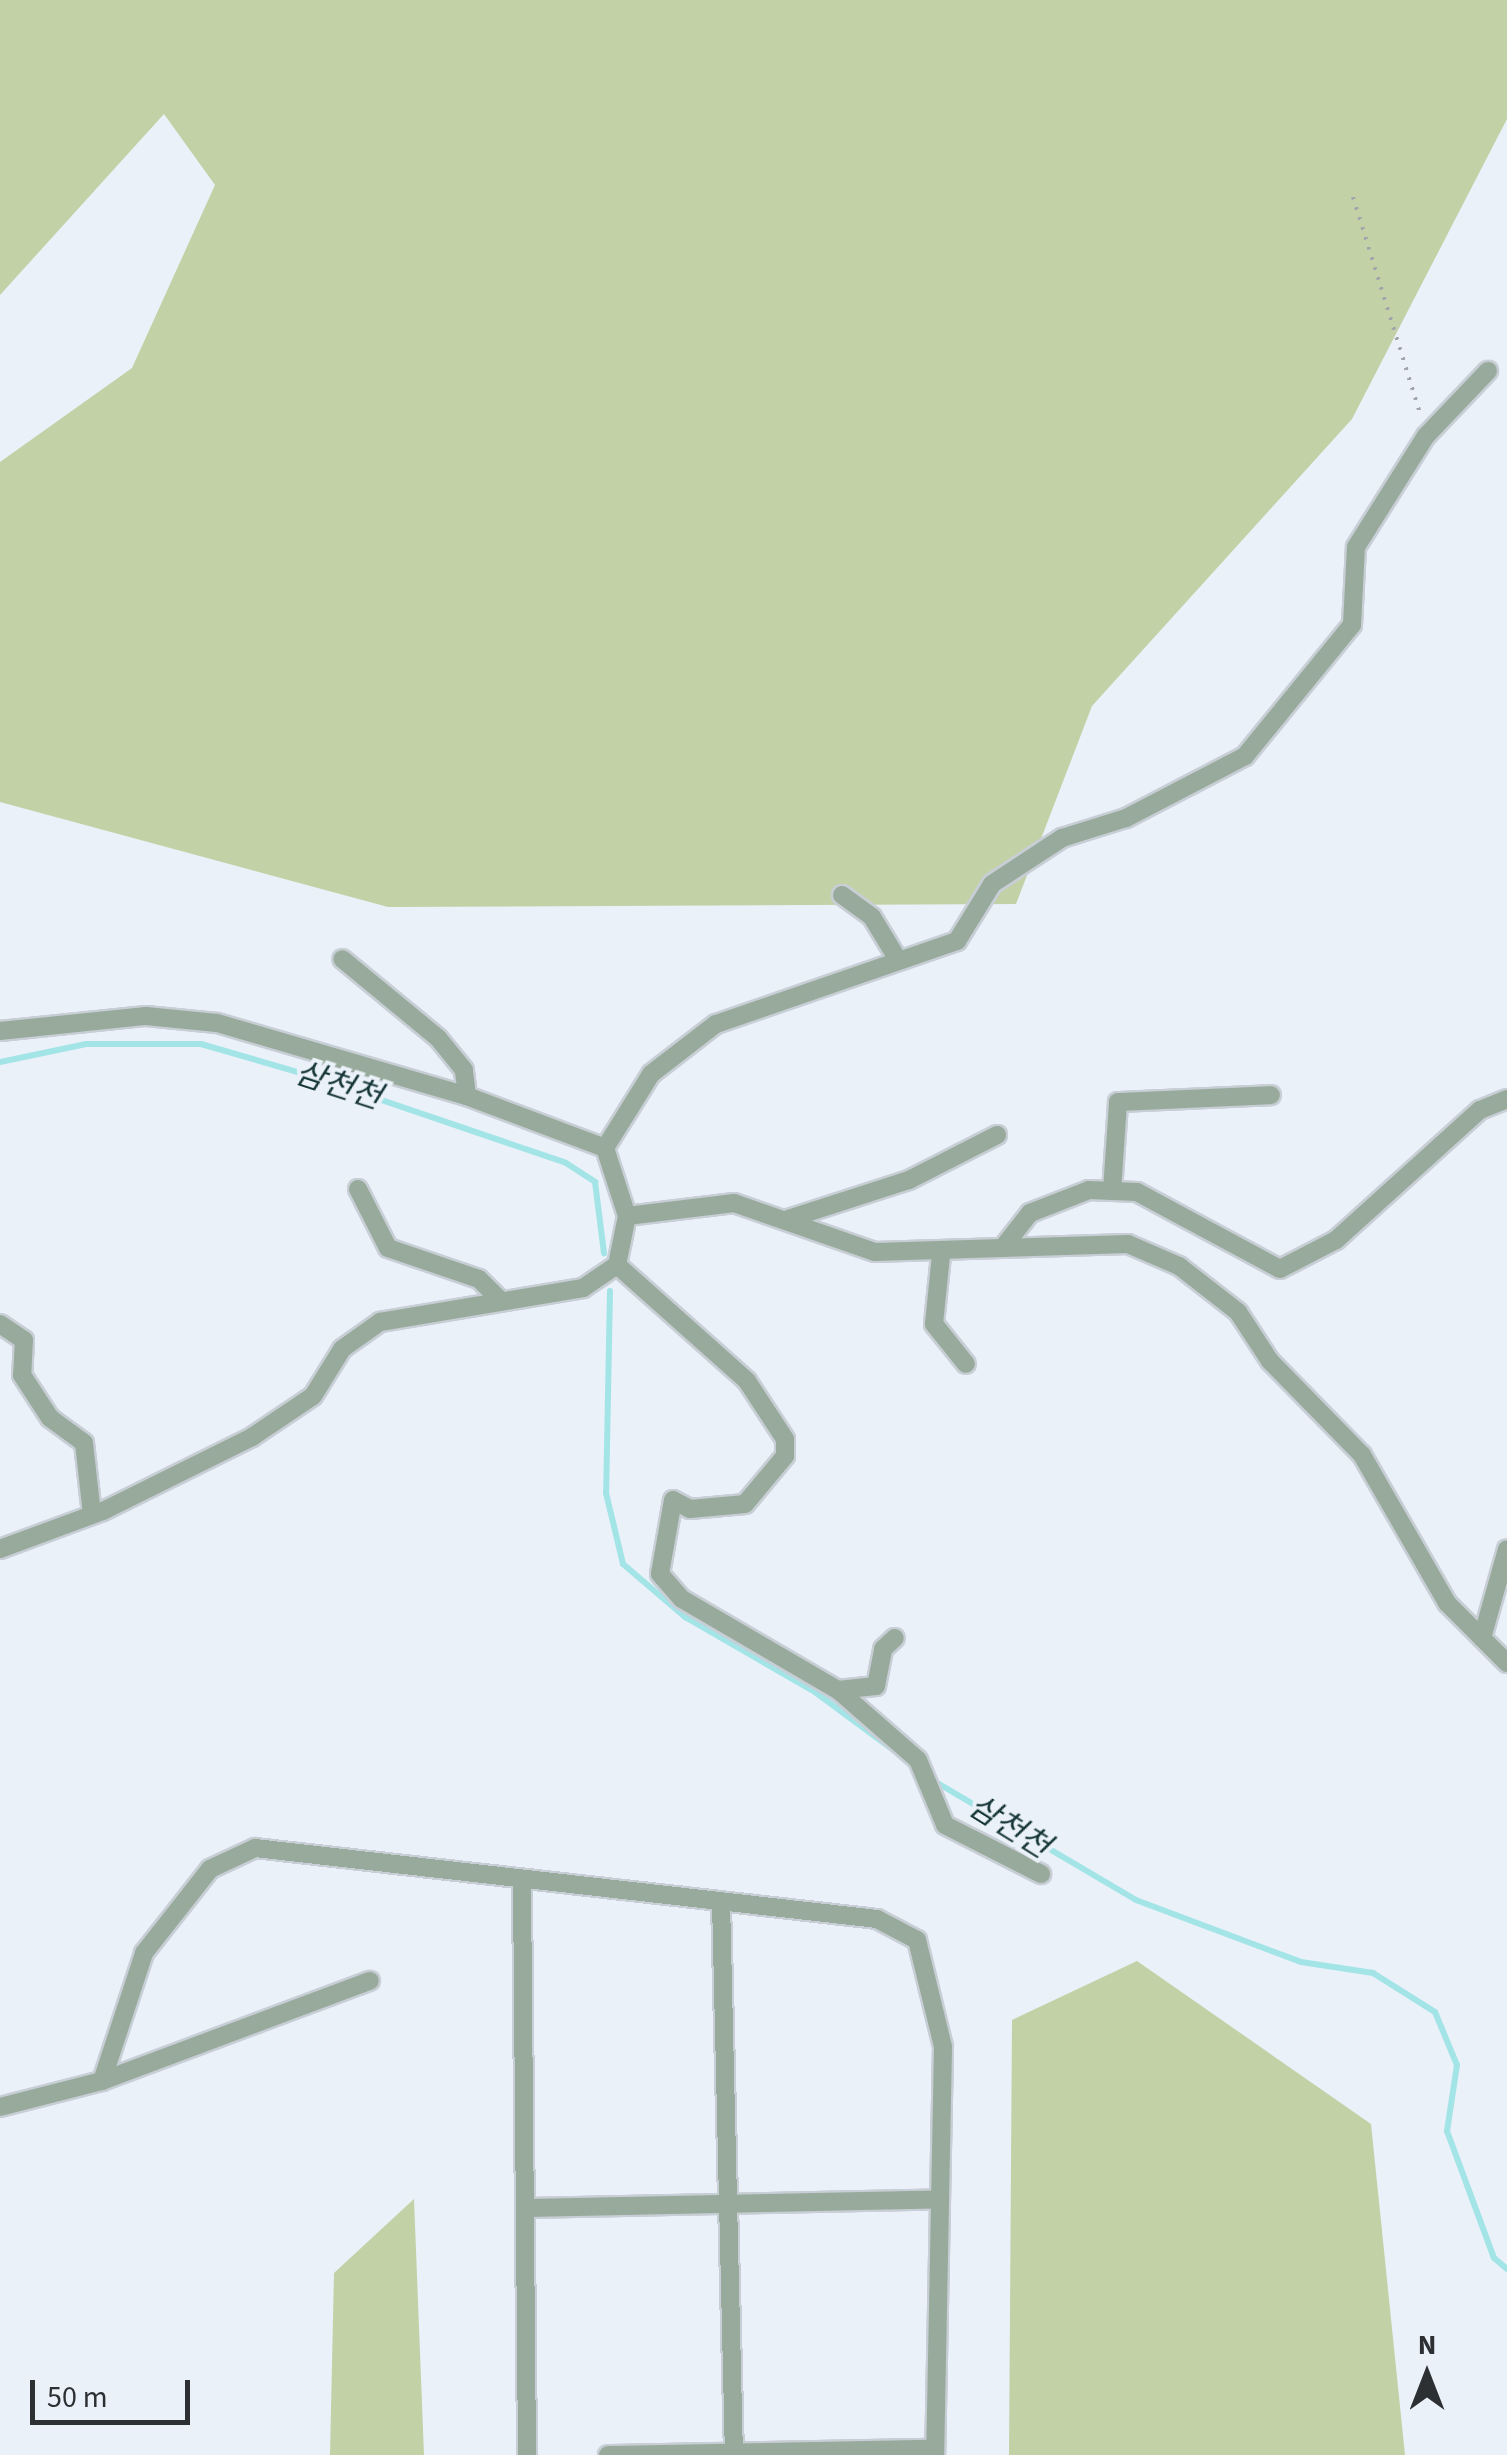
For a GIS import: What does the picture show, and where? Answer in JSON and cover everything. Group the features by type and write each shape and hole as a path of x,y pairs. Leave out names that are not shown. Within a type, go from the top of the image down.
{"street":[{"path":"0,1548 92,1514 314,1396 342,1349 380,1322 584,1288 617,1265 627,1216 606,1148 651,1074 716,1024 957,941 992,884 1062,838 1126,818 1245,756 1352,625 1356,548 1426,436 1488,371"},
{"path":"842,896 872,916 898,960"},
{"path":"342,959 438,1038 464,1070 466,1096"},
{"path":"0,1031 146,1016 217,1023 466,1096 606,1148"},
{"path":"1112,1191 1118,1102 1271,1095"},
{"path":"1004,1246 1030,1213 1112,1191 1137,1192 1280,1269 1336,1240 1480,1110 1507,1100"},
{"path":"788,1219 909,1180 996,1135"},
{"path":"358,1189 388,1248 479,1279 500,1301"},
{"path":"627,1216 734,1203 875,1252 941,1254 1004,1246 1128,1244 1179,1266 1238,1312 1270,1361 1362,1455 1447,1603 1507,1664"},
{"path":"941,1254 934,1324 966,1364"},
{"path":"617,1265 748,1381 785,1439 785,1456 745,1504 690,1509 673,1500 660,1537 660,1574 682,1598 838,1690 918,1760 924,1788 945,1825 1041,1874"},
{"path":"0,1324 24,1340 22,1375 50,1418 84,1443 92,1514"},
{"path":"1482,1638 1507,1549"},
{"path":"838,1690 876,1686 883,1649 895,1638"},
{"path":"102,2081 144,1953 210,1869 240,1855 302,1848 522,1883 721,1900 876,1919 917,1940 943,2047 935,2452 608,2455"},
{"path":"522,1883 527,2455"},
{"path":"721,1900 734,2454"},
{"path":"0,2107 102,2081 370,1981"},
{"path":"525,2208 938,2199"}],"path":[{"path":"1353,197 1426,436"}],"green space":[{"path":"0,0 1507,0 1507,119 1352,419 1092,706 1016,904 388,907 0,802 0,462 132,368 215,185 164,114 0,295"},
{"path":"1137,1961 1371,2124 1405,2455 1009,2455 1012,2020"},
{"path":"414,2199 424,2455 330,2455 334,2273"}],"waterway":[{"name":"삼천천","path":"0,1062 86,1044 201,1044 311,1076 566,1163 595,1182 604,1253"},
{"name":"삼천천","path":"610,1291 606,1493 623,1564 685,1617 815,1692 900,1755"},
{"name":"삼천천","path":"934,1781 1136,1900 1301,1962 1373,1973 1435,2012 1457,2065 1447,2131 1494,2258 1507,2269"}]}
